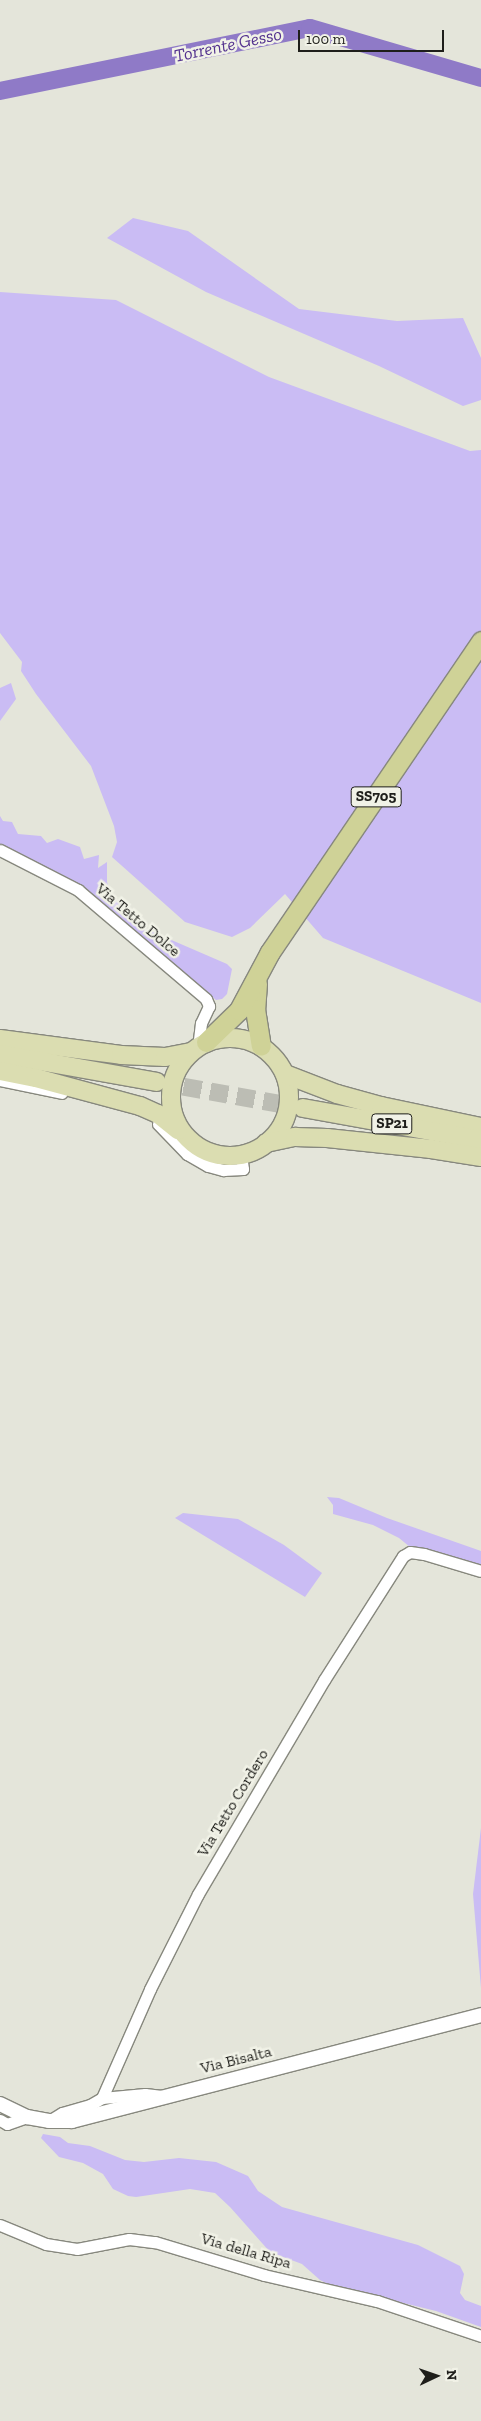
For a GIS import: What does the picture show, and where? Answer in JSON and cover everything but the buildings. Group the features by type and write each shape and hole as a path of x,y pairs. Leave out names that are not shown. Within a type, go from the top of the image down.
{"highway":[{"name":"SS705","path":"198,1047 239,1010 270,952 481,641"},
{"name":"SS705","path":"258,973 254,1000 261,1046"}],"main road":[{"path":"0,1040 121,1055 165,1057 234,1037 261,1046 277,1061 285,1074 289,1093 287,1112 279,1129 266,1143"},
{"path":"184,1135 172,1110 170,1092 174,1074 198,1047"},
{"path":"0,1054 157,1082"},
{"path":"0,1071 36,1078 140,1106 158,1114 198,1147 214,1154 241,1155 266,1143 295,1137 327,1138 431,1149 481,1157"},
{"path":"285,1074 337,1094 381,1106 481,1127"},
{"name":"SP21","path":"303,1108 481,1140"}],"street":[{"name":"Via Tetto Dolce","path":"0,850 78,890 206,999 209,1006 201,1023 198,1047"},
{"path":"0,1080 80,1097 141,1114 164,1129 187,1154 216,1168 242,1170 241,1155"},
{"name":"Via Tetto Cordero","path":"102,2098 146,1996 198,1894 324,1680 403,1556 410,1552 424,1554 481,1571"},
{"name":"Via Bisalta","path":"0,2104 27,2117 49,2121 72,2122 164,2096 481,2015"},
{"path":"49,2121 62,2113 90,2105 102,2098 146,2094 164,2096"},
{"path":"0,2120 7,2124 27,2117"},
{"name":"Via della Ripa","path":"0,2225 46,2244 77,2249 129,2239 155,2242 264,2275 377,2301 481,2336"}],"shaded area":[{"path":"133,218 188,231 299,309 397,321 463,318 481,358 481,400 463,406 379,366 206,292 107,238"},
{"path":"0,292 116,300 269,377 470,451 481,450 481,1003 323,938 285,894 250,928 232,937 185,922 112,857 117,842 114,826 91,766 36,694 21,671 22,662 0,633"},
{"path":"11,683 16,699 0,721 0,688"},
{"path":"0,816 3,821 12,822 18,834 41,836 47,843 58,839 80,847 84,859 99,855 98,868 107,862 107,882 112,896 146,929 227,964 232,969 227,994 222,999 216,1000 161,952 118,919 87,889 0,846"},
{"path":"327,1497 339,1498 387,1518 481,1551 481,1569 410,1547 399,1538 373,1525 333,1514 333,1505"},
{"path":"183,1513 238,1519 284,1545 322,1573 305,1597 175,1518"},
{"path":"481,1828 481,1988 473,1894"},
{"path":"43,2134 60,2137 68,2143 90,2146 125,2160 144,2162 179,2158 216,2162 248,2176 258,2191 282,2207 418,2245 460,2266 464,2274 460,2293 465,2300 481,2306 481,2327 436,2311 330,2285 320,2280 302,2264 270,2252 215,2193 190,2189 136,2197 128,2196 113,2189 103,2174 83,2163 59,2157 41,2138"}],"waterway":[{"name":"Torrente Gesso","path":"0,91 310,28 481,78"}],"tunnel":[{"path":"157,1082 303,1108"}]}
